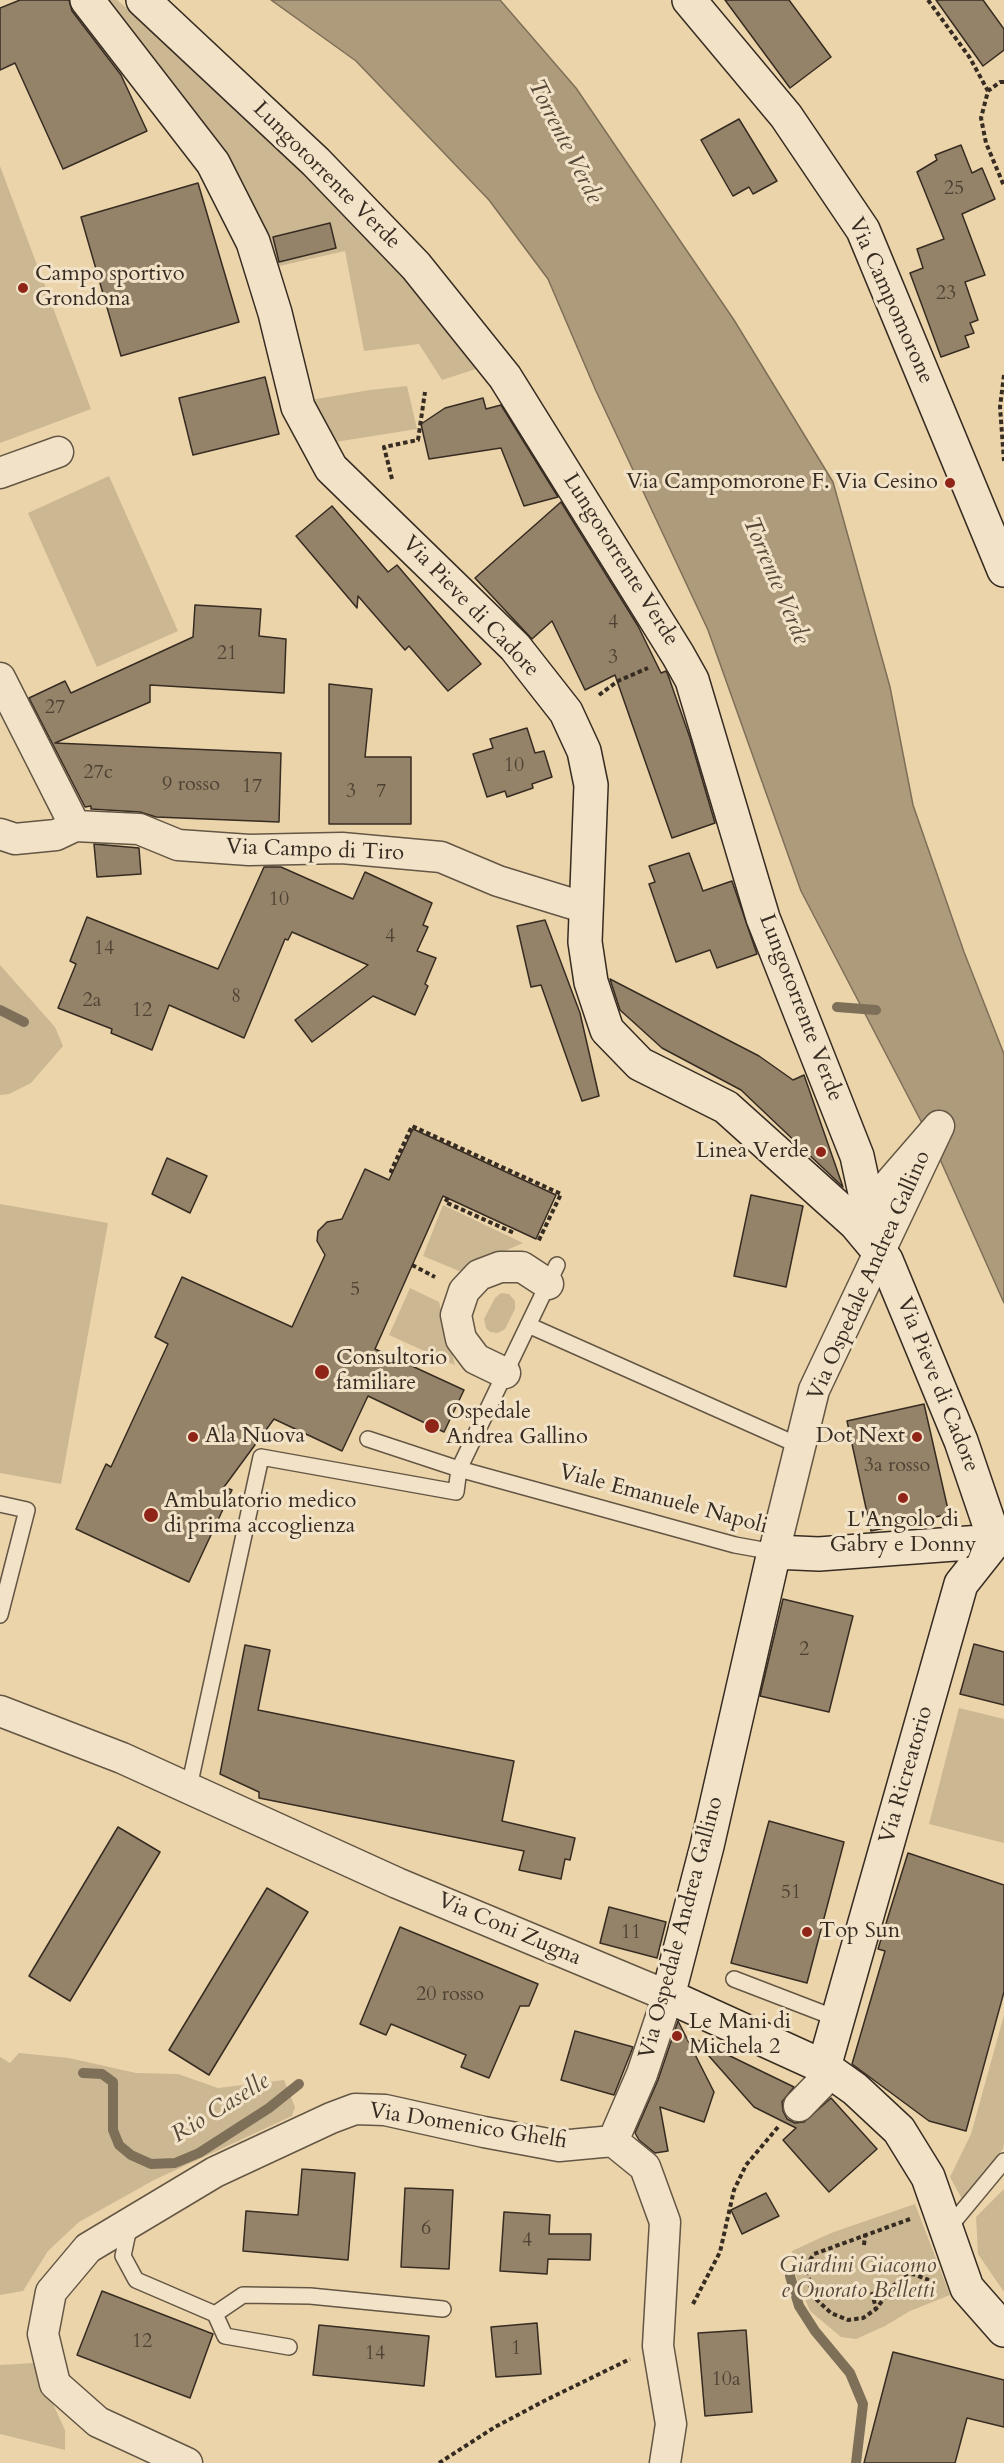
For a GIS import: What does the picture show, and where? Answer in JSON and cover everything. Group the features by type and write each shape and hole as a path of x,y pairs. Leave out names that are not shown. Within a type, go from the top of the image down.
{"street":[{"name":"Via Pieve di Cadore","path":"87,0 213,163 253,242 275,314 298,407 332,468 515,647 566,712 584,750 591,784 585,942 591,982 607,1030 640,1064 726,1107 868,1236 886,1260 1001,1542"},
{"name":"Lungotorrente Verde","path":"143,0 316,162 416,266 505,377 678,655 692,680 763,918 857,1156 868,1236"},
{"name":"Via Campomorone","path":"690,0 786,116 862,230 1004,570"},
{"path":"0,473 58,452"},
{"path":"0,480 2,486 0,487"},
{"path":"0,678 75,826"},
{"name":"Via Campo di Tiro","path":"0,834 15,839 56,835 75,826 139,829 178,845 249,850 342,848 441,857 498,881 586,908"},
{"name":"Via Ospedale Andrea Gallino","path":"612,2141 642,2074 668,1996 709,1834 814,1390 939,1126 868,1236"},
{"path":"505,1373 476,1359 461,1340 456,1315 464,1291 479,1275 528,1255 552,1274"},
{"path":"774,1552 819,1554 1001,1542"},
{"name":"Via Ricreatorio","path":"828,2070 838,2019 961,1584 1001,1542"},
{"name":"Via Coni Zugna","path":"0,1711 122,1758 189,1787 398,1883 668,1996 828,2070 855,2088 899,2130 928,2177 967,2288 1004,2330"},
{"path":"799,2106 828,2070"},
{"name":"Via Domenico Ghelfi","path":"187,2463 98,2422 55,2384 43,2334 51,2292 88,2248 215,2172 331,2118 356,2109 385,2110 559,2146 612,2141"},
{"path":"612,2141 645,2167 665,2222 658,2346 671,2424 664,2463"}],"lane":[{"path":"189,1787 261,1457 456,1492 459,1469 552,1274"},
{"path":"528,1325 800,1446"},
{"name":"Viale Emanuele Napoli","path":"368,1439 459,1469 735,1545 774,1552"},
{"path":"0,1504 27,1510 0,1615"},
{"path":"734,1979 838,2019"},
{"path":"943,2220 1004,2161"},
{"path":"130,2222 123,2256 136,2280 215,2314 225,2336 289,2347"},
{"path":"215,2314 243,2295 310,2296 443,2310"}],"path":[{"path":"928,0 970,58 988,91"},
{"path":"1004,82 1000,82 988,91 981,118 986,143 1004,186"},
{"path":"1004,375 1000,407 1004,461"},
{"path":"394,489 384,447 418,440 425,392"},
{"path":"599,695 618,681"},
{"path":"393,1172 391,1171 412,1126 561,1194 537,1244 528,1255 445,1202 448,1198"},
{"path":"936,2283 913,2274 903,2278 894,2285 876,2309 862,2318 848,2320 831,2313 817,2300 810,2286 808,2272 810,2260 814,2254 865,2235 943,2220"},
{"path":"864,2245 865,2235"},
{"path":"872,2292 876,2309"}],"green space":[{"path":"101,0 117,0 296,153 410,272 479,368 442,380 419,344 364,351 345,251 275,267"},
{"name":"Campo sportivo Grondona","path":"0,166 91,409 0,443"},
{"path":"407,386 417,429 329,443 310,400 370,390"},
{"path":"109,476 178,631 97,667 28,513"},
{"path":"0,965 55,1027 63,1046 31,1083 9,1094 0,1095"},
{"path":"0,1204 108,1223 61,1484 0,1473"},
{"path":"443,1205 523,1243 459,1271 423,1256"},
{"path":"410,1288 439,1302 455,1365 389,1335"},
{"path":"501,1293 509,1294 515,1301 515,1309 505,1329 498,1333 490,1332 486,1328 484,1319 495,1298"},
{"path":"959,1708 1004,1719 1004,1843 929,1824"},
{"path":"1004,2015 1003,2149 962,2199 950,2177 971,2134"},
{"path":"19,2053 69,2058 136,2073 178,2074 218,2088 284,2080 295,2107 292,2116 154,2180 79,2222 48,2251 23,2291 0,2295 0,2057 10,2063"},
{"path":"1004,2189 1004,2292 978,2254 976,2217"},
{"name":"Giardini Giacomo e Onorato Belletti","path":"915,2204 950,2295 910,2311 885,2326 856,2339 841,2337 810,2311 797,2279 792,2251 831,2233"},
{"path":"34,2363 65,2430 65,2450 0,2434 0,2365"}],"water":[{"name":"Torrente Verde","path":"271,0 500,0 576,88 734,320 833,482 890,687 913,805 964,952 1004,1054 1004,1303 935,1148 801,891 708,630 596,391 548,279 489,200 356,61"}],"building":[{"path":"20,0 69,0 72,11 121,75 147,131 63,169 15,63 0,70 0,8"},
{"path":"725,0 789,0 831,57 790,88"},
{"path":"936,0 983,0 1004,29 1004,50 983,66"},
{"path":"739,119 777,181 753,194 749,187 733,196 701,140"},
{"path":"961,145 972,173 982,168 995,199 962,214 985,275 965,282 978,320 970,323 974,333 965,336 969,347 941,357 910,273 923,268 917,249 944,239 917,172 937,160 935,155"},
{"path":"198,183 239,322 121,356 81,217"},
{"path":"330,223 336,248 279,262 273,237"},
{"path":"265,377 279,434 193,455 179,398"},
{"path":"483,398 486,409 501,405 558,497 524,506 501,448 429,459 421,424 445,408"},
{"path":"561,502 638,626 661,673 666,671 668,675 690,738 715,823 672,838 615,675 585,690 552,621 532,639 475,578"},
{"path":"332,506 388,572 397,565 481,664 448,691 409,646 405,650 358,596 357,608 296,536"},
{"path":"195,605 261,609 259,636 286,639 284,693 150,685 150,702 55,743 281,753 279,822 156,817 140,812 85,807 29,698 65,681 71,693 193,637"},
{"path":"329,684 372,689 365,757 411,757 411,824 329,824"},
{"path":"527,728 535,753 544,751 552,777 532,784 533,788 507,797 505,791 487,797 473,754 493,748 490,739"},
{"path":"94,844 139,848 141,874 97,877"},
{"path":"689,853 703,891 732,881 757,954 717,968 710,950 676,962 649,884 655,882 649,866"},
{"path":"264,867 281,867 353,899 365,872 432,903 423,925 428,927 417,951 436,958 425,984 428,986 415,1015 373,996 312,1042 295,1020 368,965 292,932 288,940 285,939 244,1038 169,1005 152,1050 111,1033 112,1029 58,1008 76,964 70,961 87,917 218,969"},
{"path":"545,920 580,1013 599,1096 582,1101 541,985 531,987 517,926"},
{"path":"610,979 759,1056 793,1080 804,1075 843,1187 741,1090 662,1048 620,1010"},
{"path":"413,1129 556,1195 536,1239 443,1196 375,1349 464,1390 444,1432 368,1396 342,1451 274,1419 224,1487 232,1490 189,1582 76,1529 106,1464 111,1467 168,1344 155,1337 182,1277 292,1327 325,1255 317,1241 318,1231 327,1222 342,1219 365,1169 389,1180"},
{"path":"167,1158 207,1176 190,1213 152,1194"},
{"path":"751,1195 803,1206 786,1287 734,1276"},
{"path":"924,1404 949,1514 871,1531 847,1421"},
{"path":"783,1599 853,1616 829,1712 760,1696"},
{"path":"974,1644 1004,1652 1004,1705 960,1694"},
{"path":"245,1645 270,1650 258,1710 514,1761 502,1821 575,1838 570,1860 565,1859 561,1879 519,1870 524,1851 259,1798 259,1792 220,1774"},
{"path":"769,1821 844,1842 807,1983 731,1963"},
{"path":"118,1827 160,1852 70,2001 29,1976"},
{"path":"908,1853 1004,1885 1004,1992 966,2131 929,2121 852,2064 885,1951 878,1949"},
{"path":"267,1888 308,1912 209,2075 169,2050"},
{"path":"609,1907 666,1922 657,1958 600,1943"},
{"path":"400,1927 538,1984 529,2006 520,2006 489,2078 461,2067 466,2055 391,2024 386,2035 360,2024"},
{"path":"678,2021 714,2092 704,2122 660,2107 668,2151 655,2153 639,2140 635,2133 658,2080"},
{"path":"575,2031 633,2047 614,2095 561,2080"},
{"path":"693,2038 794,2087 782,2102 787,2119 795,2123 804,2122 831,2098 877,2149 829,2192 783,2140 796,2128 754,2107"},
{"path":"302,2169 355,2173 348,2260 243,2251 246,2211 298,2215"},
{"path":"405,2188 453,2190 449,2269 401,2267"},
{"path":"766,2193 779,2216 742,2234 731,2210"},
{"path":"504,2212 550,2215 549,2234 591,2234 590,2260 548,2259 547,2274 500,2271"},
{"path":"102,2291 213,2334 190,2398 77,2355"},
{"path":"537,2323 541,2374 496,2377 491,2327"},
{"path":"319,2325 429,2336 424,2386 313,2375"},
{"path":"746,2330 752,2412 705,2416 698,2333"},
{"path":"893,2352 1004,2380 1004,2427 967,2418 955,2463 864,2463"}],"waterway":[{"path":"837,1007 876,1010"},
{"path":"0,1010 24,1022"},
{"name":"Rio Caselle","path":"83,2073 102,2074 113,2082 113,2130 119,2145 131,2155 151,2164 175,2163 199,2153 269,2108 299,2084"},
{"name":"Rio Caselle","path":"790,2276 799,2306 815,2331 850,2373 863,2404 856,2463"}],"place":[{"name":"Campo sportivo Grondona","path":"23,288"},
{"name":"Via Campomorone F. Via Cesino","path":"950,483"},
{"name":"Linea Verde","path":"821,1152"},
{"name":"Consultorio familiare","path":"322,1372"},
{"name":"Ospedale Andrea Gallino","path":"432,1426"},
{"name":"Ala Nuova","path":"193,1437"},
{"name":"Dot Next","path":"917,1437"},
{"name":"L'Angolo di Gabry e Donny","path":"903,1498"},
{"name":"Ambulatorio medico di prima accoglienza","path":"151,1515"},
{"name":"Top Sun","path":"807,1932"},
{"name":"Le Mani di Michela 2","path":"677,2036"}]}
